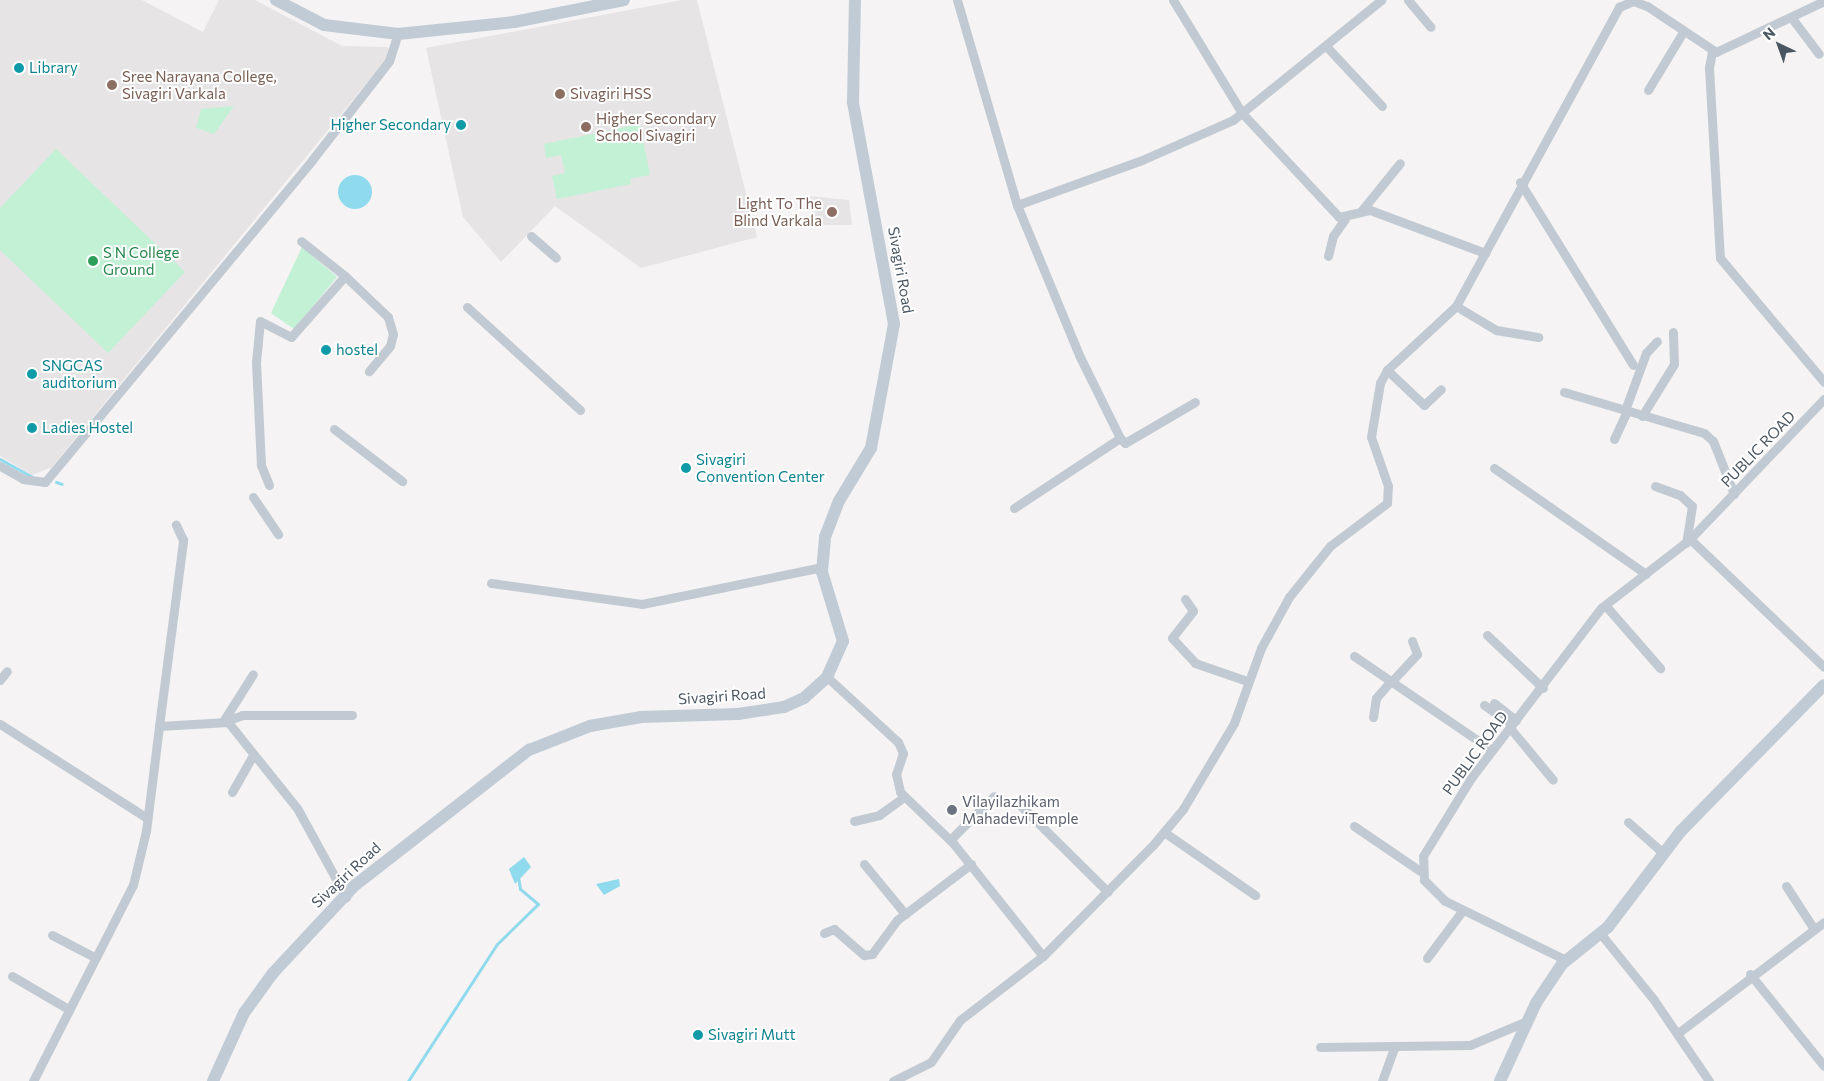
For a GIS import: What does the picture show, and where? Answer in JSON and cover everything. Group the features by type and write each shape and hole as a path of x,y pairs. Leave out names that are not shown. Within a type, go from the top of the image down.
{"main road":[{"path":"276,0 329,26 398,34 514,22 624,0"},
{"name":"Sivagiri Road","path":"213,1081 244,1013 273,973 346,897 410,838 529,750 607,723 784,707 804,698 827,677 843,641 822,566 825,537 839,501 871,448 894,324 853,102 854,0"},
{"path":"1500,1081 1528,1021 1566,960 1600,933 1663,853 1824,685"}],"street":[{"path":"957,0 1017,204 1079,355 1120,438 1125,443 1195,402"},
{"path":"1173,0 1242,113 1345,219"},
{"path":"1017,204 1142,160 1242,113 1381,0"},
{"path":"1408,0 1431,27"},
{"path":"893,1081 931,1062 968,1012 1043,956 1108,892 1164,832 1220,750 1247,681 1277,616 1317,560 1387,503 1388,486 1371,437 1374,400 1387,370 1456,306 1486,253 1520,182 1619,7 1633,1 1649,4 1683,32 1712,52"},
{"path":"1712,52 1824,1"},
{"path":"1790,17 1820,54"},
{"path":"1648,90 1683,32"},
{"path":"0,466 23,479 45,482 312,160 388,61 398,34"},
{"path":"1326,46 1382,106"},
{"path":"1712,52 1709,68 1720,258 1824,382"},
{"path":"1328,256 1333,236 1345,219 1362,210 1400,162"},
{"path":"1520,182 1633,365"},
{"path":"1362,210 1486,253"},
{"path":"531,236 556,258"},
{"path":"301,241 344,276 388,317 393,334 390,346 369,371"},
{"path":"269,485 261,466 256,362 260,321 291,337 344,276"},
{"path":"1456,306 1496,330 1538,337"},
{"path":"467,307 580,410"},
{"path":"1642,416 1674,364 1674,332"},
{"path":"1614,439 1646,354 1657,342"},
{"path":"1387,370 1424,404 1441,389"},
{"path":"1564,392 1709,436 1734,494"},
{"name":"PUBLIC ROAD","path":"1420,870 1427,848 1492,750 1543,688 1605,605 1688,541 1824,399"},
{"path":"334,429 402,481"},
{"path":"1014,508 1120,438"},
{"path":"1494,468 1646,574"},
{"path":"1655,486 1680,495 1692,506 1688,541 1824,667"},
{"path":"253,497 278,534"},
{"path":"33,1081 94,957 125,903 141,859 183,540 176,525"},
{"path":"491,583 642,604 822,566"},
{"path":"1185,599 1193,611 1172,638 1195,663 1247,681"},
{"path":"1605,605 1660,668"},
{"path":"1487,635 1543,688"},
{"path":"1373,717 1377,695 1416,654 1412,641"},
{"path":"1354,656 1492,750"},
{"path":"0,680 7,671"},
{"path":"224,721 254,674"},
{"path":"827,677 902,747 896,778 904,797 950,840 971,864 1043,956"},
{"path":"1494,703 1512,724 1553,780"},
{"path":"1484,705 1512,724"},
{"path":"159,726 224,721 242,715 352,715"},
{"path":"224,721 297,808 346,897"},
{"path":"0,724 144,816"},
{"path":"232,792 253,756"},
{"path":"950,840 994,796"},
{"path":"854,821 879,815 904,797"},
{"path":"1021,806 1108,892"},
{"path":"1628,822 1663,853"},
{"path":"1354,826 1420,870 1430,888 1462,911 1566,960"},
{"path":"1164,832 1256,895"},
{"path":"864,864 905,914"},
{"path":"824,933 831,928 844,933 868,956 905,914 971,864"},
{"path":"1786,886 1814,929"},
{"path":"1427,958 1462,911"},
{"path":"1678,1033 1750,974 1824,922"},
{"path":"1600,933 1678,1033 1709,1081"},
{"path":"52,935 94,957"},
{"path":"1750,974 1824,1066"},
{"path":"12,976 68,1009"},
{"path":"1320,1047 1394,1048 1470,1045 1528,1021"},
{"path":"1382,1081 1394,1048"}],"shaded area":[{"path":"0,0 142,0 203,32 219,0 255,0 342,46 387,47 392,52 52,467 32,475 0,456"},
{"name":"Higher Secondary School Sivagiri","path":"682,0 697,0 757,237 641,268 555,206 501,262 463,217 426,48"},
{"name":"Light To The Blind Varkala","path":"808,196 849,200 852,225 817,225"}],"green space":[{"path":"234,106 214,134 196,128 201,109"},
{"path":"640,124 650,175 630,179 631,184 557,199 552,176 565,173 561,155 546,158 544,144"},
{"name":"S N College Ground","path":"56,149 185,272 108,353 0,250 0,208"},
{"path":"302,247 337,277 294,329 271,313"}],"water":[{"path":"355,175 362,176 367,180 371,185 371,199 367,204 362,208 355,209 348,208 343,204 339,199 338,192 339,185 343,180 348,176"},
{"path":"524,857 531,867 515,884 509,869"},
{"path":"619,879 620,886 604,895 596,884"}],"waterway":[{"path":"0,459 32,477"},
{"path":"56,482 62,484"},
{"path":"408,1081 497,944 538,904 520,889 518,876"}],"place":[{"name":"Library","path":"19,68"},
{"name":"Sree Narayana College, Sivagiri Varkala","path":"112,85"},
{"name":"Sivagiri HSS","path":"560,94"},
{"name":"Higher Secondary","path":"461,125"},
{"name":"Higher Secondary School Sivagiri","path":"586,127"},
{"name":"Light To The Blind Varkala","path":"832,212"},
{"name":"S N College Ground","path":"93,261"},
{"name":"hostel","path":"326,350"},
{"name":"SNGCAS auditorium","path":"32,374"},
{"name":"Ladies Hostel","path":"32,428"},
{"name":"Sivagiri Convention Center","path":"686,468"},
{"name":"Vilayilazhikam MahadeviTemple","path":"952,810"},
{"name":"Sivagiri Mutt","path":"698,1035"}]}
